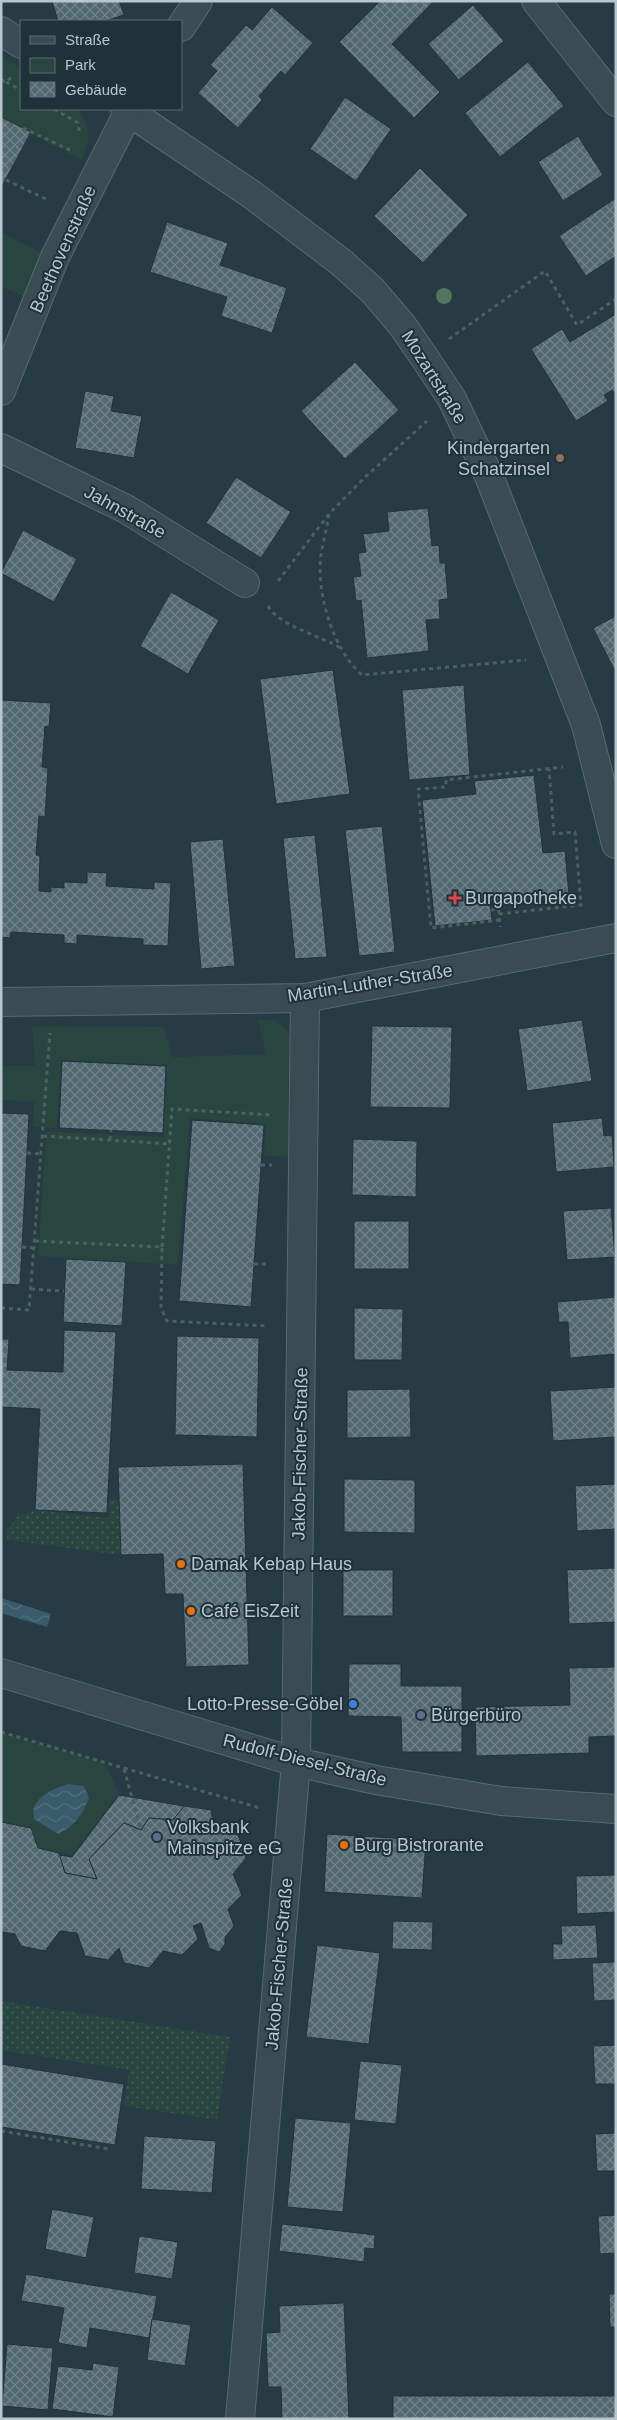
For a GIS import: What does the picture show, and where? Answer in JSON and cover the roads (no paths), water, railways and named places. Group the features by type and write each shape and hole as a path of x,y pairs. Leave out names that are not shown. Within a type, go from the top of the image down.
{"street":[{"path":"182,25 198,1"},
{"path":"536,1 616,102"},
{"path":"1,31 20,43"},
{"name":"Beethovenstraße","path":"1,391 55,257 128,110"},
{"name":"Mozartstraße","path":"129,110 251,194 342,263 373,291 402,325 452,399 489,476 586,725 616,844"},
{"name":"Jahnstraße","path":"1,448 126,509 255,587"},
{"name":"Martin-Luther-Straße","path":"1,1002 305,998 616,938"},
{"name":"Jakob-Fischer-Straße","path":"240,2419 296,1762 305,998"},
{"name":"Rudolf-Diesel-Straße","path":"1,1673 296,1762 376,1780 501,1801 616,1810"}],"water":[{"path":"1,1598 51,1614 47,1627 1,1613"},
{"path":"69,1784 84,1786 89,1798 77,1819 69,1828 58,1834 34,1819 33,1810 38,1800 43,1796"}],"place":[{"name":"Kindergarten Schatzinsel","path":"560,458"},
{"name":"Burgapotheke","path":"455,898"},
{"name":"Damak Kebap Haus","path":"181,1564"},
{"name":"Café EisZeit","path":"191,1611"},
{"name":"Lotto-Presse-Göbel","path":"353,1704"},
{"name":"Bürgerbüro","path":"421,1715"},
{"name":"Volksbank Mainspitze eG","path":"157,1837"},
{"name":"Burg Bistrorante","path":"344,1845"}]}
